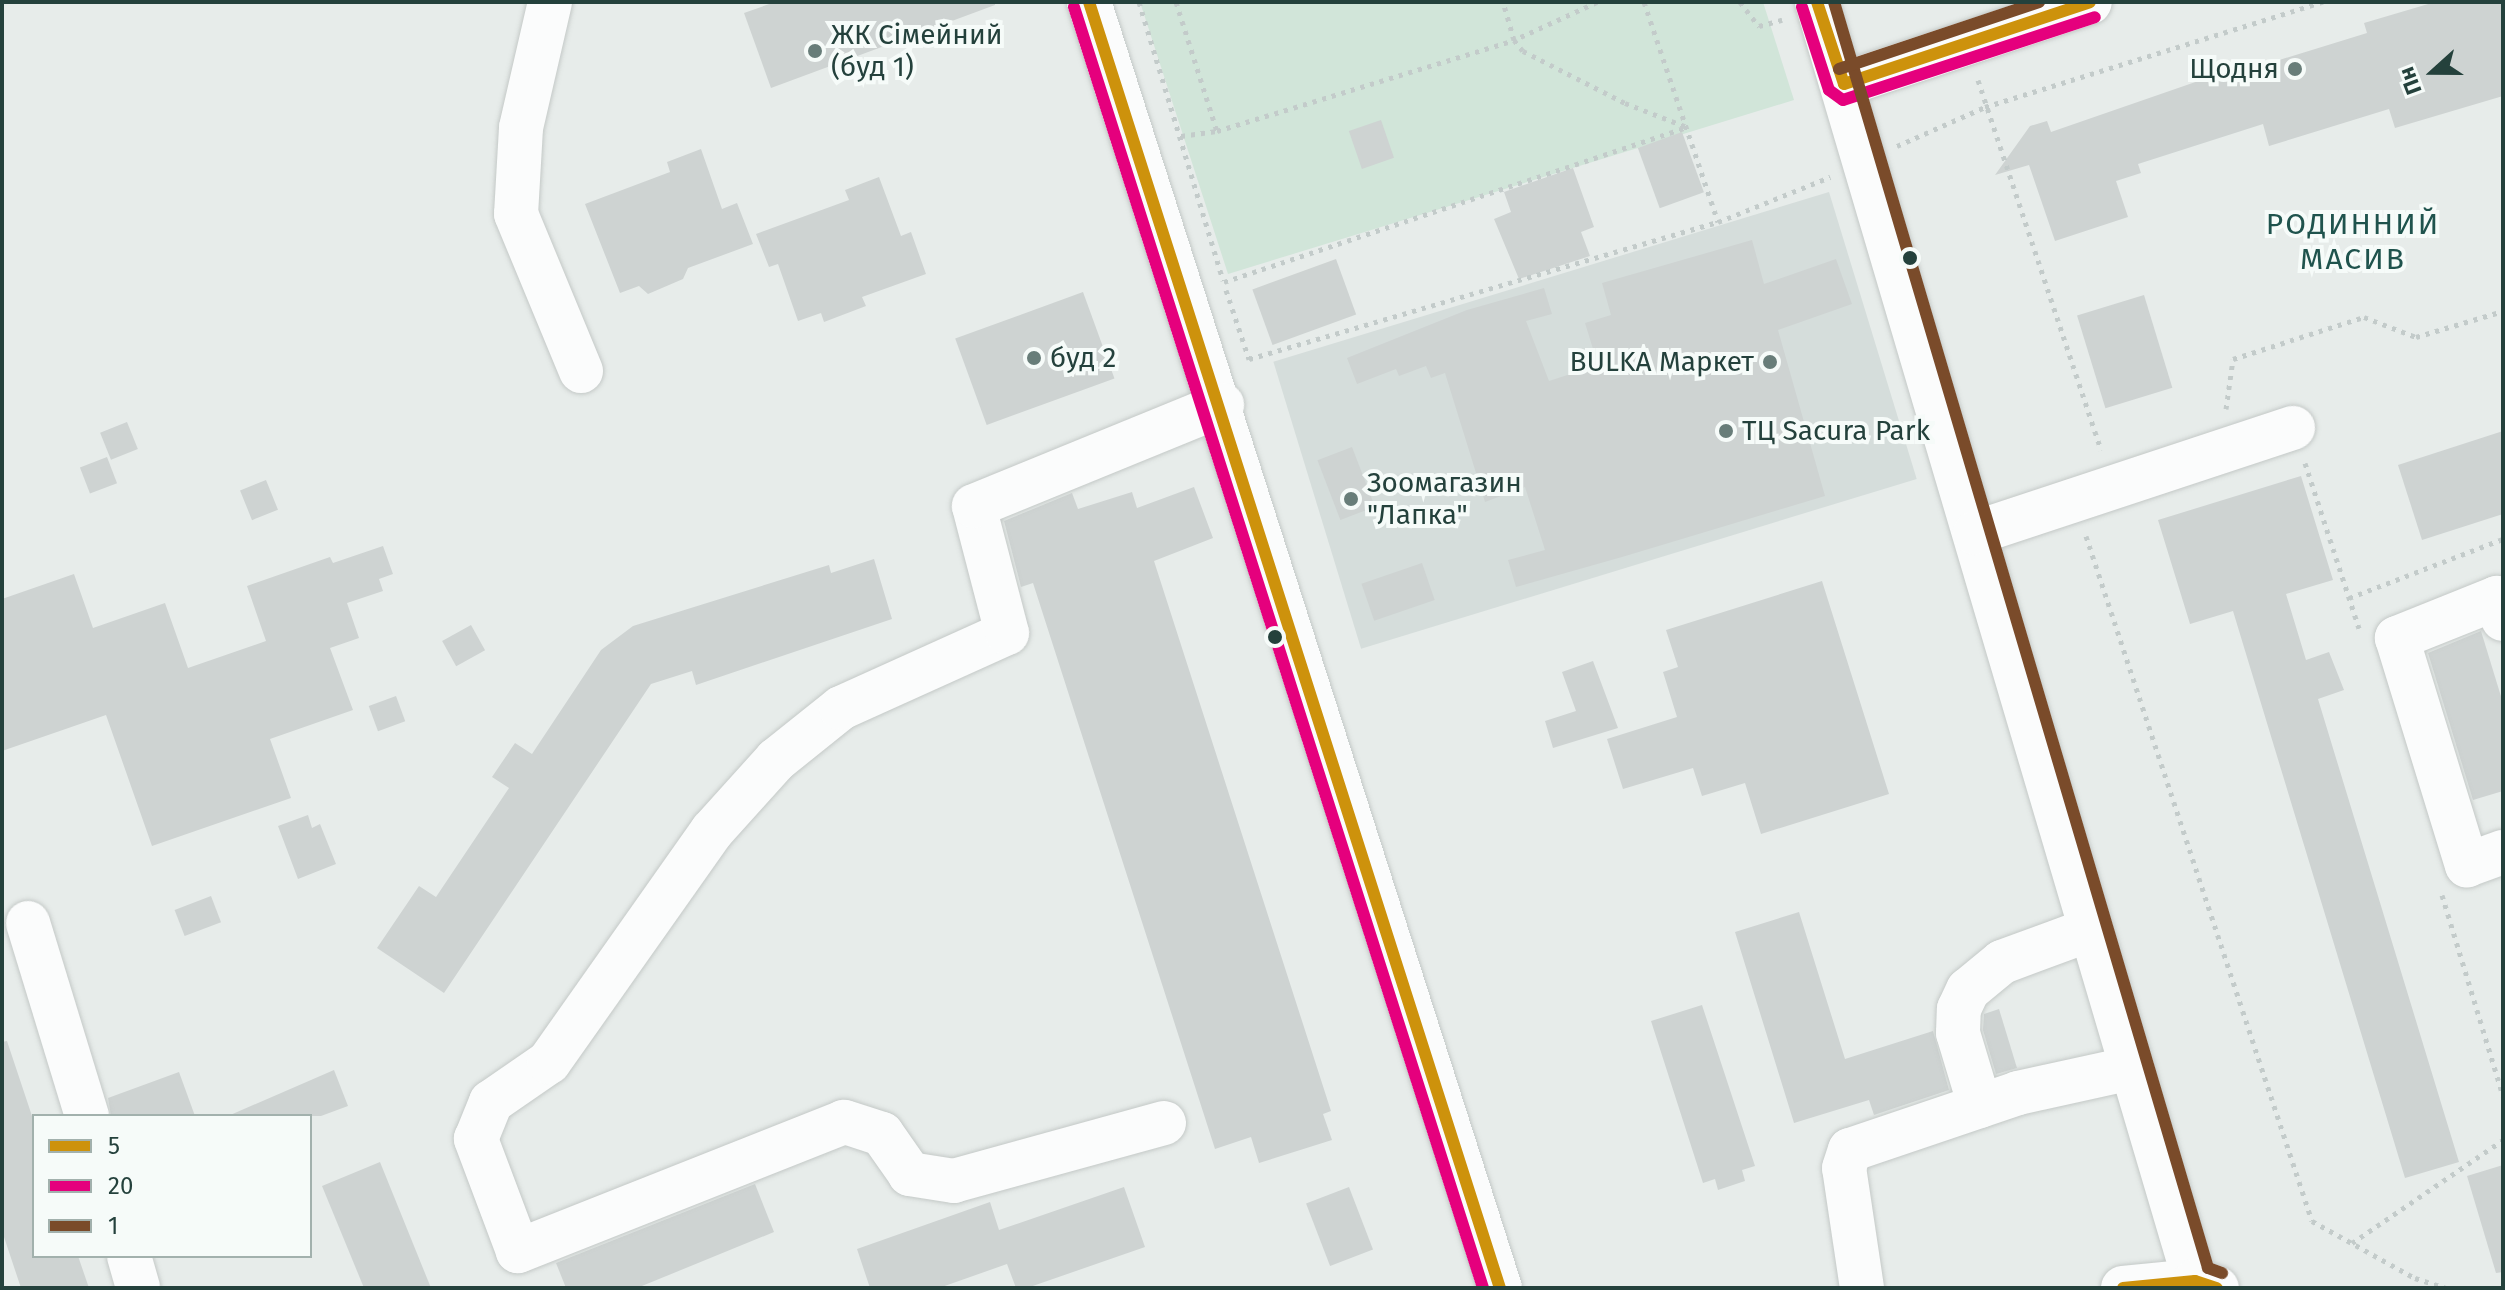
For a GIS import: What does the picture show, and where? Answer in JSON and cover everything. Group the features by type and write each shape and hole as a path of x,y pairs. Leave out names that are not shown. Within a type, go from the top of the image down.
{"street":[{"path":"550,2 521,128 516,214 581,371"},
{"path":"1089,2 1222,405 1500,1288"},
{"path":"1817,2 1844,84 2132,1068 2206,1284 2123,1288"},
{"path":"1844,84 2090,2"},
{"path":"1164,1123 954,1181 910,1174 882,1134 844,1122 518,1251 476,1139 491,1102 549,1062 712,831 776,760 841,708 1007,633 974,506 1222,405"},
{"path":"1975,533 2293,428"},
{"path":"2503,619 2497,598 2397,638 2467,865 2503,852"},
{"path":"28,923 86,1114"},
{"path":"1980,1106 1958,1033 1959,1009 1968,990 2002,962 2091,929"},
{"path":"1862,1288 1844,1168 1850,1150 1980,1106 2132,1068"},
{"path":"130,1258 138,1288"}],"path":[{"path":"1139,2 1249,359 1718,222 1985,107 2323,2"},
{"path":"1176,2 1217,131"},
{"path":"1503,2 1514,40 1523,51 1613,97 1687,127"},
{"path":"1181,136 1217,131 1514,40 1597,2"},
{"path":"1644,2 1718,222"},
{"path":"1967,43 1985,107 2107,466 2074,500 2299,1193 2312,1221 2415,1278 2446,1288"},
{"path":"1224,282 1687,127"},
{"path":"2221,451 2233,359 2364,317 2416,337 2503,311"},
{"path":"2293,428 2361,635"},
{"path":"2349,598 2503,539"},
{"path":"2443,898 2503,1096"},
{"path":"2352,1243 2503,1140"}],"shaded area":[{"path":"1829,192 1917,479 1361,649 1273,362"}],"green space":[{"path":"1140,2 1763,2 1794,100 1228,274"}],"building":[{"name":"ЖК Сімейний (буд 1)","path":"775,2 995,2 995,5 771,88 744,13"},
{"path":"2435,2 2503,2 2503,96 2395,128 2389,109 2269,146 2263,124 2138,164 2141,173 2116,181 2128,217 2055,241 2029,165 1995,175 2030,126 2047,121 2051,132 2233,69 2234,74 2367,33 2364,23"},
{"path":"1381,120 1394,158 1362,169 1349,131"},
{"path":"1682,132 1704,192 1660,208 1638,148"},
{"path":"701,149 722,209 737,203 753,244 688,268 683,279 648,294 639,286 620,293 585,204 670,172 667,162"},
{"path":"1573,168 1594,227 1581,232 1590,256 1519,279 1494,219 1511,212 1504,192"},
{"path":"879,177 901,236 911,232 926,274 862,297 866,306 824,322 821,313 798,321 778,264 769,267 756,234 849,200 845,190"},
{"path":"1752,240 1764,284 1836,259 1852,304 1778,330 1825,496 1622,557 1516,587 1508,560 1545,550 1525,487 1485,502 1445,373 1431,378 1426,366 1399,376 1396,369 1357,384 1347,358 1467,310 1544,288 1552,314 1526,321 1549,381 1598,365 1585,323 1611,315 1602,283"},
{"path":"1336,259 1356,314 1273,345 1252,289"},
{"name":"буд 2","path":"1083,292 1114,378 987,425 955,339"},
{"path":"2144,295 2172,388 2105,408 2077,315"},
{"path":"127,422 138,449 111,460 100,433"},
{"path":"2503,431 2503,514 2422,540 2398,465"},
{"path":"1352,447 1375,507 1340,520 1317,460"},
{"path":"107,457 117,483 90,494 80,467"},
{"path":"2301,476 2333,580 2286,594 2306,660 2329,652 2344,690 2318,699 2459,1162 2405,1178 2233,611 2190,624 2158,520"},
{"path":"266,480 278,510 252,520 240,490"},
{"path":"1194,487 1213,538 1154,561 1331,1111 1323,1114 1332,1140 1259,1163 1251,1137 1215,1149 1033,583 1021,587 1004,521 1072,493 1078,509 1132,492 1137,508"},
{"path":"383,546 393,574 379,579 383,591 347,603 359,638 330,648 353,710 270,739 291,798 152,846 106,715 2,751 2,599 74,574 93,628 165,603 188,668 266,641 247,586 330,557 333,563"},
{"path":"874,559 892,619 696,685 692,671 651,684 444,993 377,948 419,886 436,897 509,788 492,777 515,743 532,754 601,650 633,626 829,565 831,573"},
{"path":"1422,563 1435,600 1374,621 1361,584"},
{"path":"1822,581 1889,794 1761,834 1745,783 1702,796 1693,768 1623,789 1607,739 1677,717 1663,672 1678,667 1666,630"},
{"path":"471,625 485,650 456,666 442,641"},
{"path":"2481,631 2503,703 2503,791 2473,800 2428,653"},
{"path":"1593,661 1618,728 1553,748 1545,721 1576,711 1562,672"},
{"path":"396,696 405,721 378,731 369,706"},
{"path":"308,815 312,828 320,824 336,864 298,879 278,826"},
{"path":"211,896 221,922 185,936 175,910"},
{"path":"1799,912 1845,1059 1933,1031 1949,1090 1874,1115 1869,1100 1794,1123 1735,932"},
{"path":"1702,1005 1755,1166 1742,1170 1745,1181 1718,1190 1715,1179 1703,1183 1651,1021"},
{"path":"1999,1009 2017,1068 1996,1074 1983,1030 1984,1014"},
{"path":"7,1041 32,1116 32,1258 79,1258 89,1288 21,1288 2,1231 2,1042"},
{"path":"334,1070 348,1106 321,1116 233,1114"},
{"path":"179,1072 194,1114 111,1114 108,1098"},
{"path":"380,1162 431,1288 364,1288 322,1186"},
{"path":"2503,1165 2503,1272 2496,1273 2467,1176"},
{"path":"755,1184 774,1232 637,1288 566,1288 556,1263"},
{"path":"1124,1187 1145,1247 1027,1288 1016,1288 1007,1264 939,1288 870,1288 857,1249 990,1202 999,1230"},
{"path":"1349,1187 1373,1250 1330,1266 1306,1203"}],"transit line":[{"name":"5","path":"1089,2 1500,1288"},
{"name":"5","path":"1817,2 1844,84 2090,2"},
{"name":"1","path":"1834,2 2208,1268 2222,1273"},
{"name":"1","path":"1839,69 2039,2"},
{"name":"20","path":"1074,7 1483,1288"},
{"name":"20","path":"1802,7 1829,90 1843,100 2095,17"},
{"name":"5","path":"2123,1288 2195,1281 2217,1288"}],"place":[{"name":"ЖК Сімейний (буд 1)","path":"815,51"},
{"name":"Щодня","path":"2295,69"},
{"name":"буд 2","path":"1034,358"},
{"name":"BULKA Маркет","path":"1770,362"},
{"name":"ТЦ Sacura Park","path":"1726,431"},
{"name":"Зоомагазин \"Лапка\"","path":"1351,499"}],"district":[{"name":"РОДИННИЙ МАСИВ","path":"2353,241"}]}
